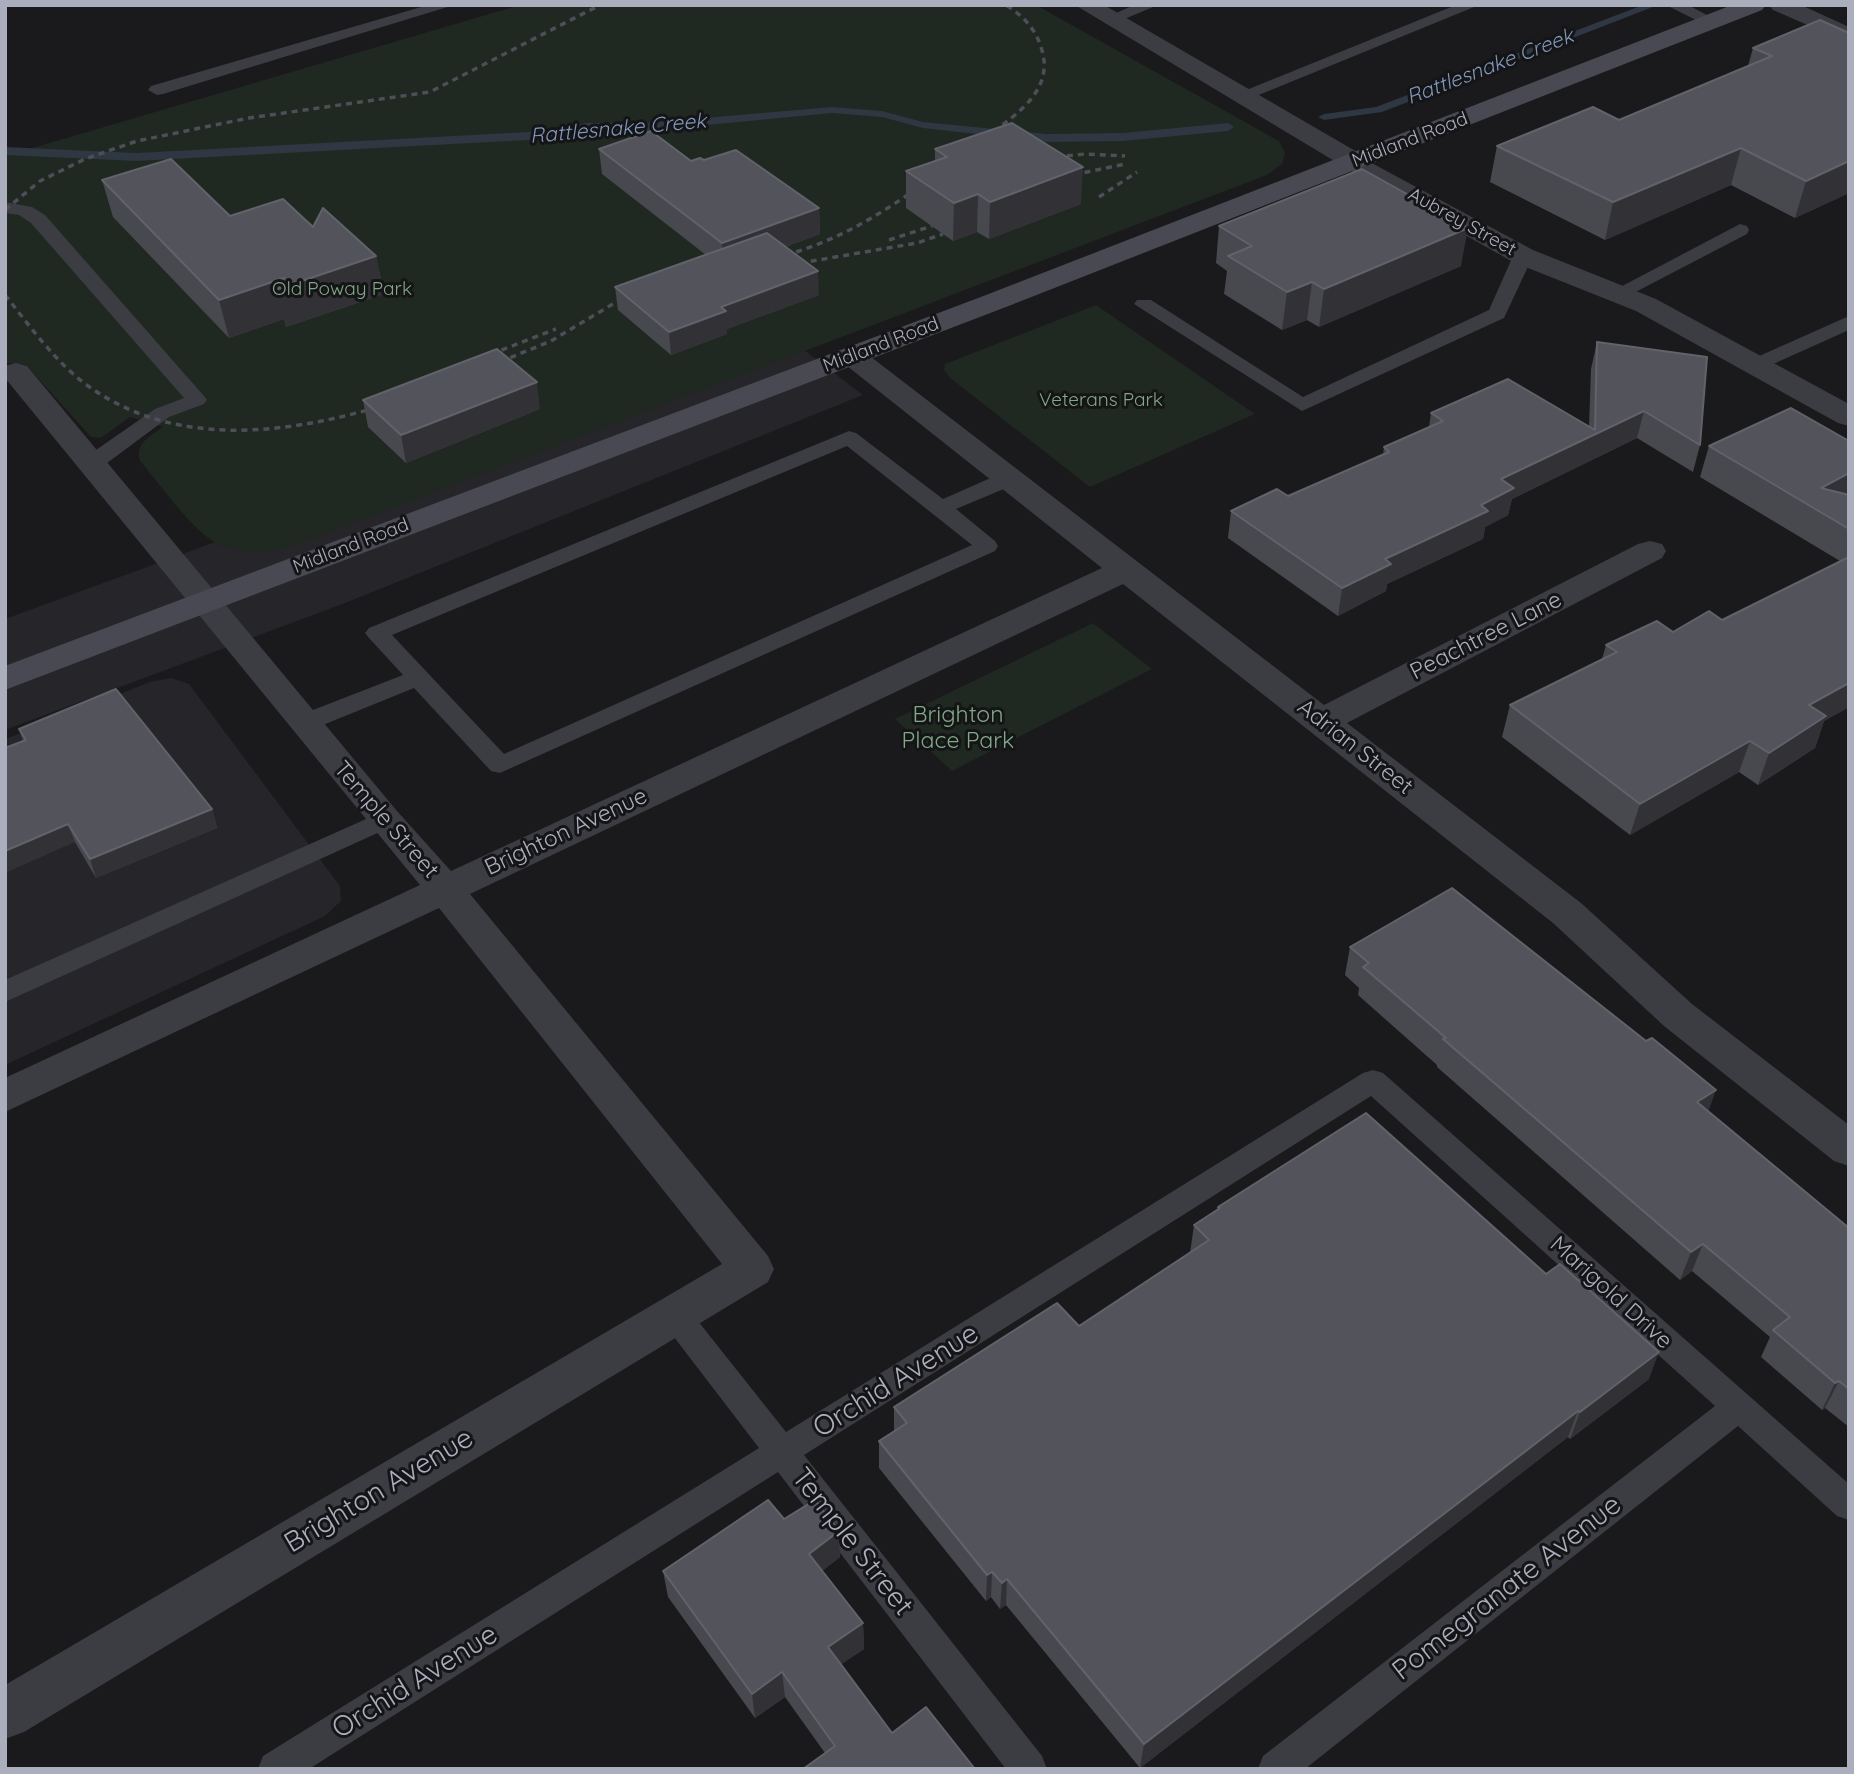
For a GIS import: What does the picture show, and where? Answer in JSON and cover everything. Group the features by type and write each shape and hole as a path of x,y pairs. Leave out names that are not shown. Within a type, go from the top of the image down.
{"main road":[{"name":"Midland Road","path":"5,679 852,356 1755,5"}],"street":[{"name":"Aubrey Street","path":"1087,5 1522,256 1646,305 1845,412"},
{"path":"1781,5 1849,36"},
{"name":"Adrian Street","path":"852,356 1567,913 1678,1015 1849,1149"},
{"name":"Temple Street","path":"11,374 91,464 384,820 445,889 752,1269"},
{"name":"Peachtree Lane","path":"1322,722 1650,551"},
{"name":"Brighton Avenue","path":"5,1096 1127,569"},
{"name":"Brighton Avenue","path":"5,1714 752,1269"}],"lane":[{"path":"157,90 446,5"},
{"path":"1111,19 1150,5"},
{"path":"1243,95 1471,5"},
{"path":"1676,6 1712,22"},
{"path":"5,207 25,211 38,219 197,400 162,413 91,464"},
{"path":"1617,293 1740,230"},
{"path":"1144,304 1302,405 1497,314 1522,256"},
{"path":"1755,365 1849,322"},
{"path":"849,437 941,508 987,546 500,765 377,633 849,437"},
{"path":"941,508 1010,478"},
{"path":"304,723 419,677"},
{"path":"5,992 384,820"},
{"name":"Marigold Drive","path":"1373,1082 1849,1505"},
{"name":"Orchid Avenue","path":"276,1769 1373,1082"},
{"name":"Temple Street","path":"675,1315 1029,1769"},
{"name":"Pomegranate Avenue","path":"1276,1769 1738,1407"}],"shaded area":[{"path":"783,334 863,395 345,603 5,730 5,619"},
{"path":"171,678 189,684 340,886 341,901 325,916 5,1065 5,739 150,682"}],"green space":[{"name":"Old Poway Park","path":"520,5 1036,5 1279,141 1285,153 1282,164 1267,175 285,549 252,551 226,548 198,529 140,461 141,445 163,427 130,417 101,438 91,437 26,365 5,363 5,156"},
{"name":"Veterans Park","path":"1096,305 1255,414 1090,487 950,378 944,370 945,364"},
{"name":"Brighton Place Park","path":"1093,623 1152,669 952,771 895,719"}],"building":[{"path":"1820,20 1849,33 1849,161 1806,181 1741,148 1613,202 1497,146 1593,107 1619,120 1772,56 1753,48"},
{"path":"1012,123 1083,167 990,202 978,194 954,203 906,171 947,157 935,149"},
{"path":"651,131 691,161 700,158 704,160 736,150 819,208 722,243 599,149"},
{"path":"171,159 230,216 283,199 313,227 323,208 376,256 278,289 284,278 219,300 102,180"},
{"path":"1362,169 1468,228 1324,289 1312,282 1287,292 1228,256 1252,246 1219,226"},
{"path":"767,233 818,271 721,307 726,311 669,332 615,287"},
{"path":"1597,342 1707,357 1700,445 1644,411 1501,479 1514,488 1481,505 1488,511 1385,559 1391,564 1342,588 1231,511 1277,489 1288,496 1389,452 1384,447 1443,421 1431,413 1508,379 1595,430"},
{"path":"497,349 537,382 401,435 363,400"},
{"path":"1791,408 1849,441 1849,473 1821,488 1849,495 1849,529 1709,446"},
{"path":"1849,557 1849,683 1809,705 1826,716 1769,753 1750,741 1640,804 1510,705 1617,652 1606,645 1657,621 1673,632 1709,611 1722,620"},
{"path":"116,689 212,809 90,859 68,824 5,851 5,748 26,740 19,729"},
{"path":"1452,888 1646,1041 1652,1038 1716,1090 1697,1102 1849,1228 1849,1389 1839,1381 1835,1383 1773,1330 1790,1317 1703,1244 1691,1252 1363,967 1369,963 1350,947"},
{"path":"1366,1113 1546,1274 1560,1264 1659,1352 1578,1411 1144,1744 1007,1579 1002,1583 992,1572 987,1575 879,1441 907,1423 894,1407 1057,1303 1079,1326 1209,1240 1194,1225 1220,1208 1218,1207"},
{"path":"768,1500 784,1519 815,1500 839,1531 809,1554 863,1623 828,1647 892,1733 926,1707 975,1769 803,1769 835,1746 782,1672 752,1694 663,1571"}],"waterway":[{"name":"Rattlesnake Creek","path":"1324,117 1378,110 1653,5"},
{"name":"Rattlesnake Creek","path":"5,151 136,157 528,136 587,127 645,127 832,110 882,114 923,125 1047,138 1123,137 1228,127"}],"railway":[{"path":"5,210 40,181 85,159 137,141 249,118 430,92 600,5"},
{"path":"985,138 1020,111 1038,89 1043,77 1041,47 1032,28 1006,5"},
{"path":"1045,158 1085,154 1125,156"},
{"path":"1063,177 1125,164"},
{"path":"1099,197 1137,172"},
{"path":"775,258 834,237 888,208 923,184"},
{"path":"889,240 932,226"},
{"path":"789,265 917,243 943,234"},
{"path":"490,366 551,341 633,292"},
{"path":"5,295 32,330 73,374 118,404 154,419 191,427 267,429 306,424 382,406"},
{"path":"481,358 556,329"}]}
